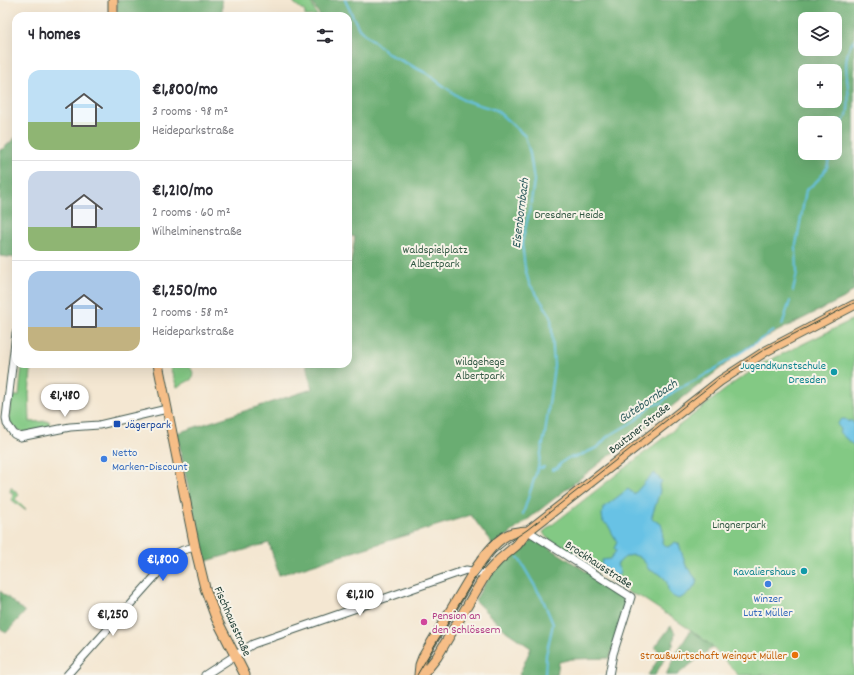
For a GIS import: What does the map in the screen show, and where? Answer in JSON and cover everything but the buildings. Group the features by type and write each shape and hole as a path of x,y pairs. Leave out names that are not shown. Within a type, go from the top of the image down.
{"main road":[{"path":"113,0 113,12"},
{"name":"Bautzner Straße","path":"420,675 437,657 486,574 499,560 517,545 528,531 726,376 766,350 854,305"},
{"name":"Fischhausstraße","path":"159,368 195,547 210,604 245,675"},
{"name":"Bautzner Straße","path":"420,675 420,665 423,657 474,571 492,547 512,533 528,531"}],"street":[{"path":"12,367 6,418 7,424 14,434 20,437 70,427 99,425 167,409"},
{"name":"Brockhausstraße","path":"528,531 631,598 613,654 609,675"},
{"path":"67,675 175,554 195,547"},
{"path":"205,675 253,644 466,570 486,574"}],"green space":[{"path":"117,0 222,0 222,12 117,12"},
{"path":"294,0 310,0 315,12 305,12 294,3"},
{"name":"Dresdner Heide","path":"311,0 854,0 854,290 844,298 750,345 494,546 471,515 279,575 269,543 203,562 177,433 312,389 307,368 352,368 352,255 355,237 352,236 352,12 318,12"},
{"path":"12,141 12,258 0,256 0,150"},
{"name":"Lingnerpark","path":"854,319 854,675 738,675 713,647 691,630 639,596 631,594 546,537 543,532 735,382 764,363"},
{"path":"22,368 30,368 30,422 49,421 50,428 24,433 11,424 9,419 11,396 19,396"},
{"path":"170,368 192,369 192,379 177,387"},
{"path":"11,487 19,495 15,499 26,509 25,510 12,500 13,492 10,492"},
{"path":"533,540 541,542 627,598 610,658 572,659 559,662 557,675 519,675 531,648 506,631 475,601 492,573"},
{"path":"0,591 25,612 6,633 0,628"},
{"path":"671,626 675,633 673,645 655,675 648,675 661,655 655,647"},
{"path":"691,630 713,647 677,675 666,675 676,653"}],"water":[{"path":"842,419 849,422 850,420 854,423 854,446 839,432 841,429 838,426 838,423"},
{"path":"655,473 662,481 659,486 660,491 652,519 661,524 663,529 662,543 668,547 675,542 679,544 686,566 697,580 693,589 679,599 670,594 667,583 662,576 648,569 642,559 635,555 627,556 620,561 617,565 621,572 618,576 613,575 601,564 602,560 610,559 616,551 614,549 617,542 608,525 603,522 603,508 628,489 634,494"}],"waterway":[{"name":"Eisenbornbach","path":"345,0 351,12"},
{"name":"Eisenbornbach","path":"352,14 359,29 390,55 426,73 463,100 496,110 525,136 530,153 534,181 530,208 522,243 525,268 529,283 551,316 554,366 545,434 538,467 523,514"},
{"name":"Gutebornbach","path":"842,122 847,115 849,106 846,67 849,49 854,40"},
{"name":"Gutebornbach","path":"793,291 797,273 796,245 806,190 823,174 829,160"},
{"name":"Gutebornbach","path":"782,325 790,301"},
{"name":"Gutebornbach","path":"552,470 557,468 568,458 579,456 598,447 607,437 636,420 653,404 662,403 670,394 705,375 773,331"},
{"name":"Eisenbornbach","path":"538,467 544,467"},
{"name":"Eisenbornbach","path":"518,557 543,600 553,624 546,655 545,675"}],"tram line":[{"path":"417,675 474,579 495,553 527,530 719,379 765,349 854,303"}],"place":[{"name":"JugendKunstschule Dresden","path":"834,372"},
{"name":"Jägerpark","path":"117,424"},
{"name":"Netto Marken-Discount","path":"104,459"},
{"name":"Kavaliershaus","path":"804,571"},
{"name":"Winzer Lutz Müller","path":"768,584"},
{"name":"Pension an den Schlössern","path":"424,622"},
{"name":"Straußwirtschaft Weingut Müller","path":"795,655"}],"park label":[{"name":"Waldspielplatz Albertpark","path":"435,256"},
{"name":"Wildgehege Albertpark","path":"480,368"}]}
